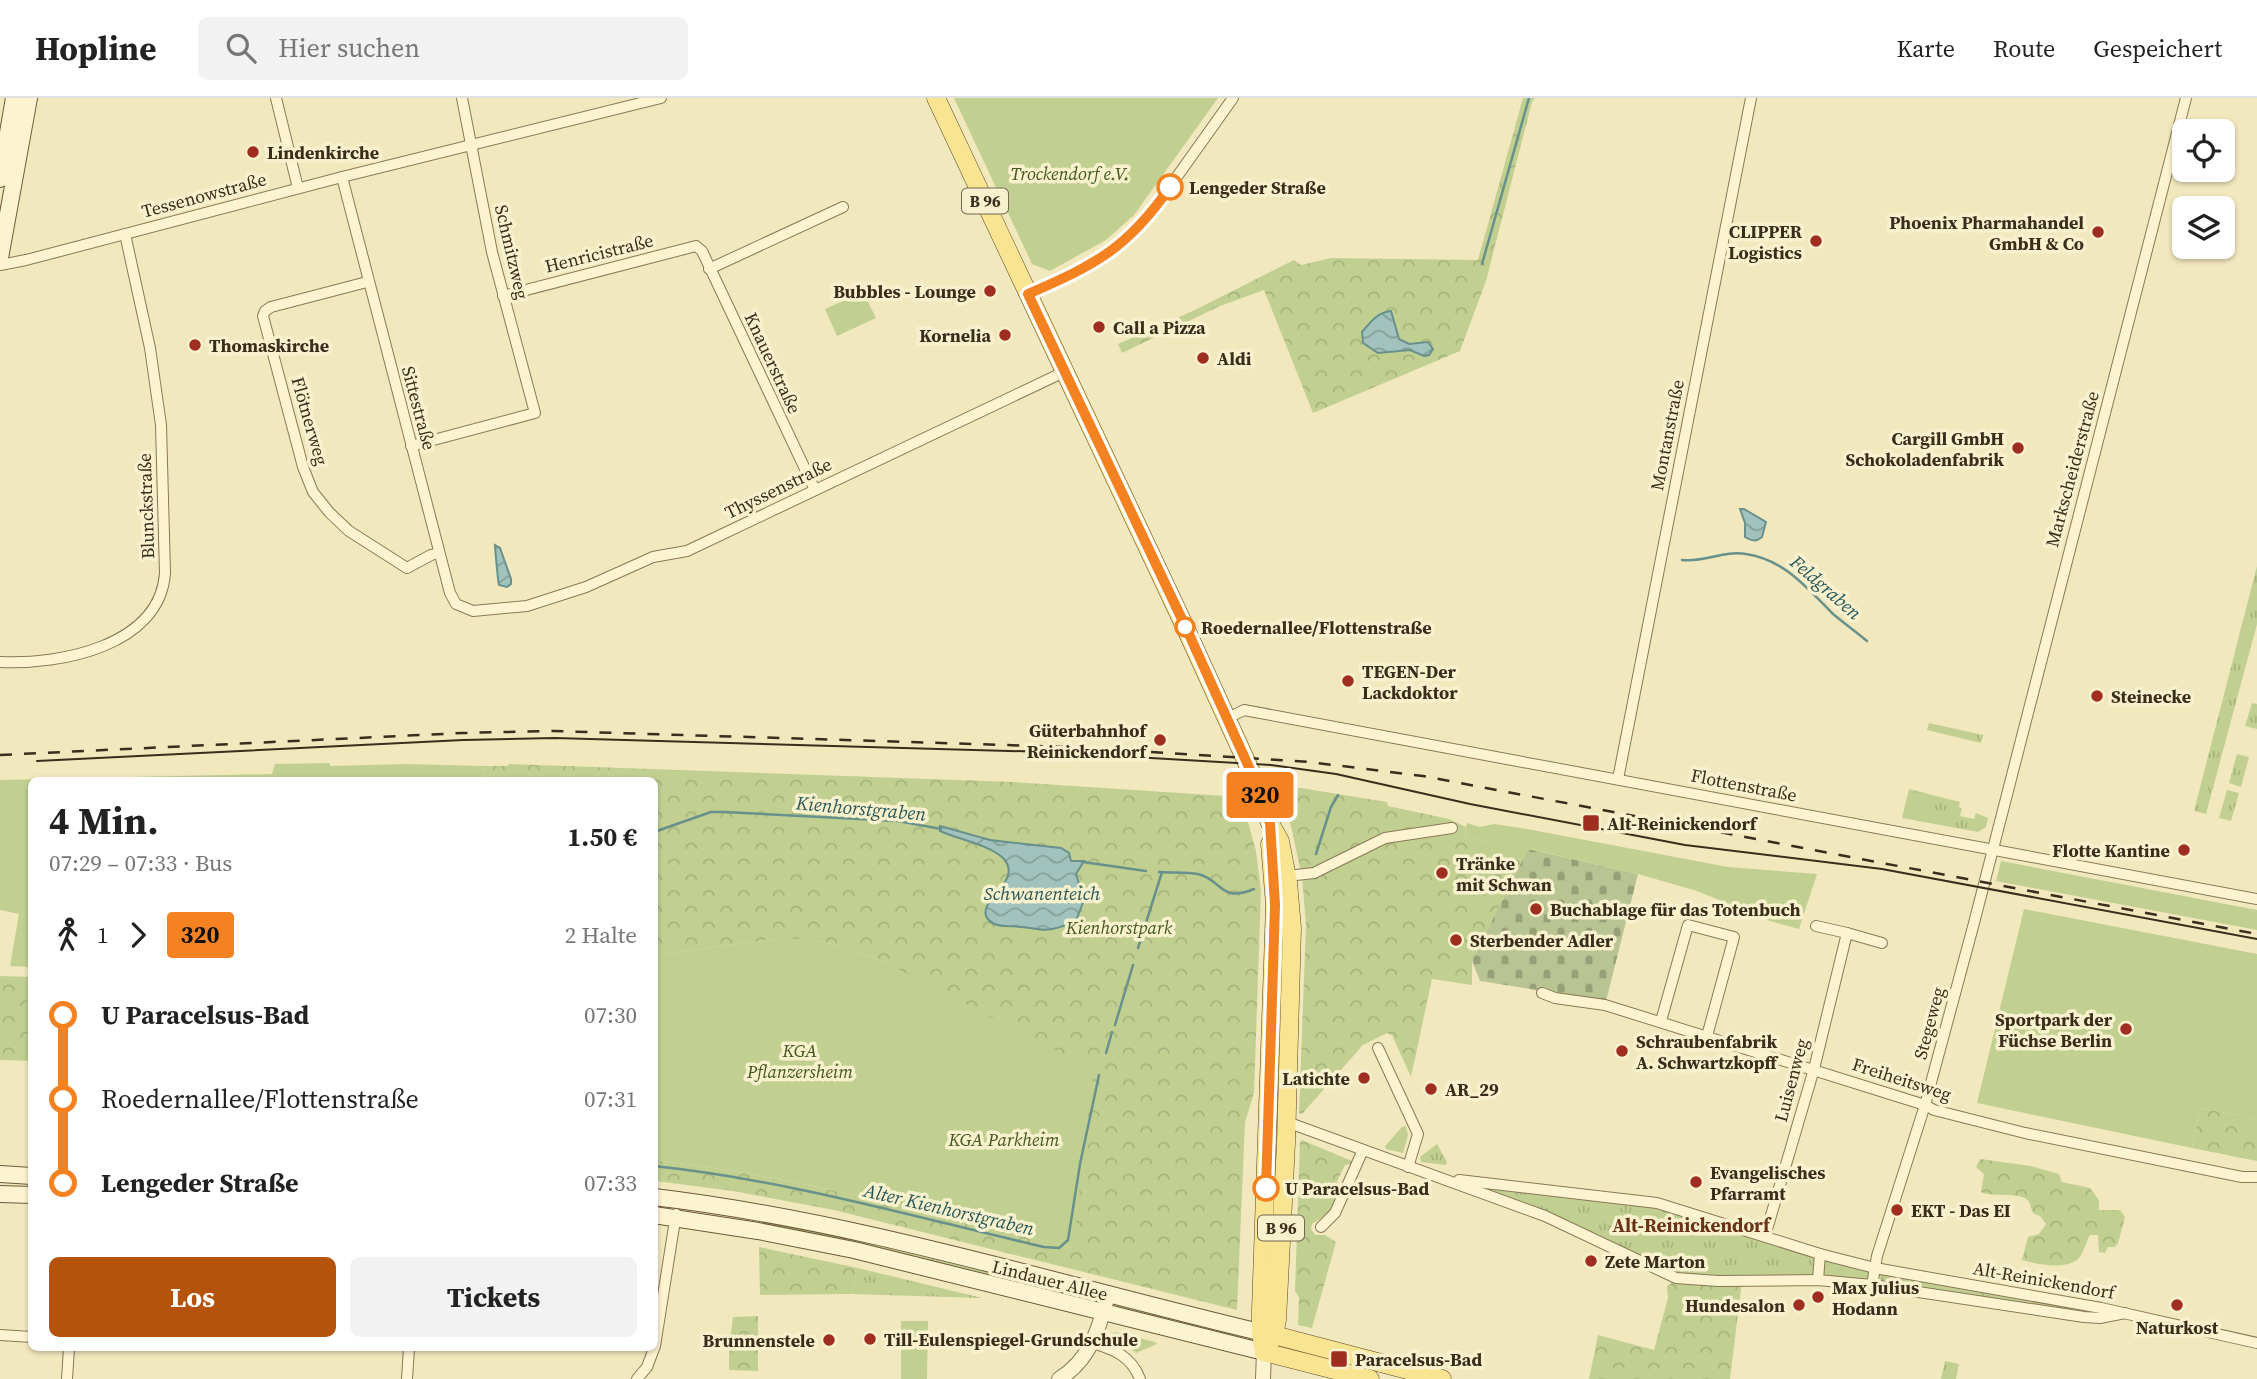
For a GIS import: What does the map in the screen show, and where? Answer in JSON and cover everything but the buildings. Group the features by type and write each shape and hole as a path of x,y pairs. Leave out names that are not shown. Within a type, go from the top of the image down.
{"main road":[{"path":"0,179 13,110 29,98"},
{"name":"B 96","path":"936,98 1188,632 1280,841 1287,876 1292,928 1277,1119"},
{"path":"0,258 13,110"},
{"name":"B 96","path":"1264,1352 1268,1334 1277,1320 1275,905 1270,823"},
{"path":"0,1174 28,1175"},
{"path":"0,1194 28,1195"},
{"name":"Lindauer Allee","path":"658,1198 761,1213 869,1235 1442,1379"},
{"name":"Lindauer Allee","path":"658,1216 829,1244 1370,1379"}],"street":[{"path":"276,98 298,188"},
{"name":"Schmitzweg","path":"411,446 535,413 487,230 473,144 462,98"},
{"path":"609,98 613,111"},
{"name":"Tessenowstraße","path":"0,265 661,98"},
{"path":"1028,294 1098,260 1133,234 1154,209 1233,98"},
{"name":"Montanstraße","path":"1618,779 1751,98"},
{"name":"Markscheiderstraße","path":"1992,849 2186,98"},
{"name":"Sittestraße","path":"342,177 367,282 450,593 457,604 473,611 498,609"},
{"path":"709,268 843,207"},
{"name":"Blunckstraße","path":"0,662 61,657 116,640 141,625 162,596 166,573 161,425 150,348 125,234"},
{"name":"Henricistraße","path":"503,296 699,248"},
{"name":"Knauerstraße","path":"699,248 814,490"},
{"name":"Flötnerweg","path":"367,282 271,307 263,316 303,467 313,492 329,512 349,531 407,568 439,553"},
{"name":"Thyssenstraße","path":"498,609 527,606 586,587 653,557 687,551 1064,372"},
{"name":"Flottenstraße","path":"1226,719 1244,710 2257,899"},
{"path":"1287,876 1314,873 1385,838 1452,828"},
{"name":"Stegeweg","path":"1872,1285 1877,1256 1925,1105 1992,849"},
{"path":"1661,1021 1688,925 1734,937 1707,1036"},
{"path":"1816,926 1882,943"},
{"name":"Luisenweg","path":"1765,1236 1814,1069 1847,933"},
{"name":"Freiheitsweg","path":"1542,993 1555,998 1605,1005 1661,1021 1934,1110 2025,1133 2242,1177 2256,1177"},
{"path":"1378,1048 1418,1134 1408,1167"},
{"name":"Alt-Reinickendorf","path":"1277,1119 1545,1216 1676,1278 1729,1281 1818,1280 1872,1285 2092,1318 2125,1313"},
{"path":"1321,1227 1335,1213 1363,1150"},
{"name":"Alt-Reinickendorf","path":"1442,1178 1655,1202 1820,1254 1875,1268 2125,1313 2257,1343"},
{"path":"658,1327 678,1200"},
{"path":"1818,1280 1820,1254"},
{"name":"Alt-Reinickendorf","path":"1955,1298 1957,1282"},
{"path":"1059,1379 1081,1362 1093,1343 1108,1295"},
{"path":"0,1335 28,1337"},
{"path":"1093,1343 1124,1355 1131,1361 1140,1379"},
{"path":"67,1379 69,1351"},
{"path":"407,1379 409,1351"},
{"path":"637,1379 647,1367 653,1351"},
{"path":"1262,1379 1264,1352"}],"green space":[{"name":"Trockendorf e.V.","path":"954,98 1218,98 1134,215 1106,240 1050,271 1032,264"},
{"path":"1523,98 1535,98 1486,281 1460,351 1313,413 1264,290 1220,306 1122,353 1118,344 1195,310 1294,260 1301,265 1331,258 1478,260","holes":["1390,312 1399,339 1409,344 1428,342 1424,356 1410,350 1378,353"]},
{"path":"863,292 876,318 837,336 825,309"},
{"path":"2257,566 2257,624 2206,814 2194,811"},
{"path":"2252,703 2257,704 2257,729 2245,726"},
{"path":"1929,723 1983,735 1981,743 1927,730"},
{"path":"2237,754 2249,757 2241,787 2229,783"},
{"path":"275,764 485,766 483,777 136,777 272,774"},
{"name":"Kienhorstpark","path":"485,766 1014,782 1241,797 1256,851 1261,891 1254,1093 1245,1122 1237,1310 834,1210 733,1191 658,1181 658,1160 708,1167 865,1197 1073,1248 941,993 886,963 851,949 812,939 777,939 658,955 658,777 483,777"},
{"path":"28,779 28,967 10,966 19,914 0,910 0,780"},
{"path":"1274,786 1387,802 1388,806 1449,819 1466,827 1464,837 1488,841 1497,862 1528,849 1472,961 1472,985 1432,979 1411,1077 1392,1035 1387,1033 1363,1045 1302,1114 1299,1113 1306,925 1302,877 1291,826"},
{"path":"1909,789 1960,802 1960,816 1974,819 1976,813 1988,818 1986,827 1978,832 1902,818"},
{"path":"2227,790 2239,793 2231,821 2219,818"},
{"path":"1467,823 1480,827 1494,824 1527,829 1728,867 1817,874 1799,929 1770,921 1697,891 1638,874 1529,849 1497,862 1488,841 1464,837"},
{"path":"1528,849 1638,874 1606,1001 1480,981 1472,961"},
{"path":"2001,861 2257,910 2257,930 1996,881"},
{"name":"Sportpark der Füchse Berlin","path":"2024,909 2257,954 2257,1119 2200,1108 2192,1148 1977,1103"},
{"name":"KGA Pflanzersheim","path":"777,939 812,939 851,949 886,963 1093,1070 1073,1248 813,1186 658,1160 658,955"},
{"path":"0,976 28,977 28,1061 0,1060"},
{"path":"2200,1108 2257,1119 2257,1161 2192,1148"},
{"path":"1403,1126 1406,1127 1408,1135 1403,1153 1386,1149 1385,1146"},
{"path":"1302,1140 1352,1161 1351,1164 1345,1165 1332,1192 1340,1193 1332,1211 1312,1224 1311,1229 1315,1235 1325,1235 1336,1242 1312,1328 1298,1325 1299,1297 1295,1291"},
{"path":"2230,1141 2244,1143 2242,1158 2228,1155"},
{"path":"1437,1144 1447,1162 1446,1165 1421,1162 1420,1157"},
{"path":"1980,1159 2031,1166 2059,1174 2062,1182 2090,1188 2099,1200 2099,1210 2120,1210 2125,1217 2118,1243 2115,1247 2108,1247 2105,1253 2099,1252 2098,1235 2090,1235 2079,1258 2071,1263 2050,1265 2022,1260 2028,1237 2039,1234 2046,1224 2040,1216 2033,1213 2026,1199 1981,1192 1984,1174 1976,1167"},
{"path":"1477,1187 1663,1208 1810,1254 2097,1311 2096,1314 1806,1276 1696,1275 1675,1272 1541,1209"},
{"path":"763,1217 1087,1294 1085,1303 761,1227"},
{"path":"759,1247 858,1268 851,1294 760,1295"},
{"path":"858,1268 982,1298 851,1294"},
{"path":"1676,1278 1742,1281 1730,1379 1589,1379 1598,1335 1654,1350 1668,1298 1667,1287"},
{"path":"1115,1305 1242,1333 1243,1339 1112,1309"},
{"path":"758,1316 758,1371 729,1370 733,1317"},
{"path":"901,1321 928,1321 927,1379 901,1379"},
{"path":"1114,1332 1157,1344 1136,1353 1113,1339"},
{"path":"1945,1361 1959,1364 1956,1379 1941,1379"}],"water":[{"path":"1391,311 1399,339 1409,344 1428,342 1433,349 1429,355 1424,356 1410,350 1378,353 1363,343 1362,332 1368,325 1378,316"},
{"path":"1740,509 1766,522 1760,539 1745,537 1745,523"},
{"path":"495,545 500,548 511,579 511,584 507,587 499,585"},
{"name":"Schwanenteich","path":"940,826 990,840 1061,848 1069,853 1071,861 1084,861 1076,874 1084,900 1077,918 1063,926 1047,930 993,923 987,918 987,906 1004,884 1009,872 1008,866 998,854 940,831"}],"waterway":[{"name":"Feldgraben","path":"1482,264 1529,98"},
{"name":"Feldgraben","path":"1682,560 1738,553 1772,562 1794,576 1833,614 1867,641"},
{"name":"Kienhorstgraben","path":"1316,854 1331,807 1338,795"},
{"name":"Kienhorstgraben","path":"658,831 711,812 898,821 941,829"},
{"name":"Kienhorstgraben","path":"1083,862 1146,871"},
{"name":"Kienhorstgraben","path":"1159,872 1198,874 1227,892 1243,893 1254,889"},
{"name":"Alter Kienhorstgraben","path":"1138,948 1162,872"},
{"name":"Alter Kienhorstgraben","path":"1115,1025 1133,965"},
{"name":"Alter Kienhorstgraben","path":"1106,1053 1112,1032"},
{"name":"Alter Kienhorstgraben","path":"658,1166 753,1180 1044,1247 1059,1248 1068,1240 1080,1164 1099,1075"}],"tram line":[{"path":"37,761 555,738 1048,752 1271,765 1336,774 1470,804 1685,845 1882,869 2257,939"}],"railway":[{"path":"0,755 554,731 1070,747 1309,762 1423,776 2257,934"}],"bus line":[{"name":"320","path":"1170,187 1145,221 1117,248 1028,294 1188,632 1252,774 1270,823 1269,843 1275,905 1266,1188"}],"place":[{"name":"Lindenkirche","path":"253,152"},
{"name":"Lengeder Straße","path":"1170,187"},
{"name":"Phoenix Pharmahandel GmbH & Co","path":"2098,232"},
{"name":"CLIPPER Logistics","path":"1816,241"},
{"name":"Bubbles - Lounge","path":"990,291"},
{"name":"Call a Pizza","path":"1099,327"},
{"name":"Kornelia","path":"1005,335"},
{"name":"Thomaskirche","path":"195,345"},
{"name":"Aldi","path":"1203,358"},
{"name":"Cargill GmbH Schokoladenfabrik","path":"2018,448"},
{"name":"Roedernallee/Flottenstraße","path":"1185,627"},
{"name":"TEGEN-Der Lackdoktor","path":"1348,681"},
{"name":"Steinecke","path":"2097,696"},
{"name":"Güterbahnhof Reinickendorf","path":"1160,740"},
{"name":"Alt-Reinickendorf","path":"1591,823"},
{"name":"Flotte Kantine","path":"2184,850"},
{"name":"Tränke mit Schwan","path":"1442,873"},
{"name":"Buchablage für das Totenbuch","path":"1536,909"},
{"name":"Sterbender Adler","path":"1456,940"},
{"name":"Sportpark der Füchse Berlin","path":"2126,1029"},
{"name":"Schraubenfabrik A. Schwartzkopff","path":"1622,1051"},
{"name":"Latichte","path":"1364,1078"},
{"name":"AR_29","path":"1431,1089"},
{"name":"Evangelisches Pfarramt","path":"1696,1182"},
{"name":"U Paracelsus-Bad","path":"1266,1188"},
{"name":"EKT - Das EI","path":"1897,1210"},
{"name":"Zete Marton","path":"1591,1261"},
{"name":"Max Julius Hodann","path":"1818,1297"},
{"name":"Hundesalon","path":"1799,1305"},
{"name":"Naturkost","path":"2177,1305"},
{"name":"Till-Eulenspiegel-Grundschule","path":"870,1339"},
{"name":"Brunnenstele","path":"829,1340"},
{"name":"Paracelsus-Bad","path":"1339,1359"}],"district":[{"name":"Alt-Reinickendorf","path":"1691,1225"}],"park label":[{"name":"KGA Parkheim","path":"1004,1139"}]}
